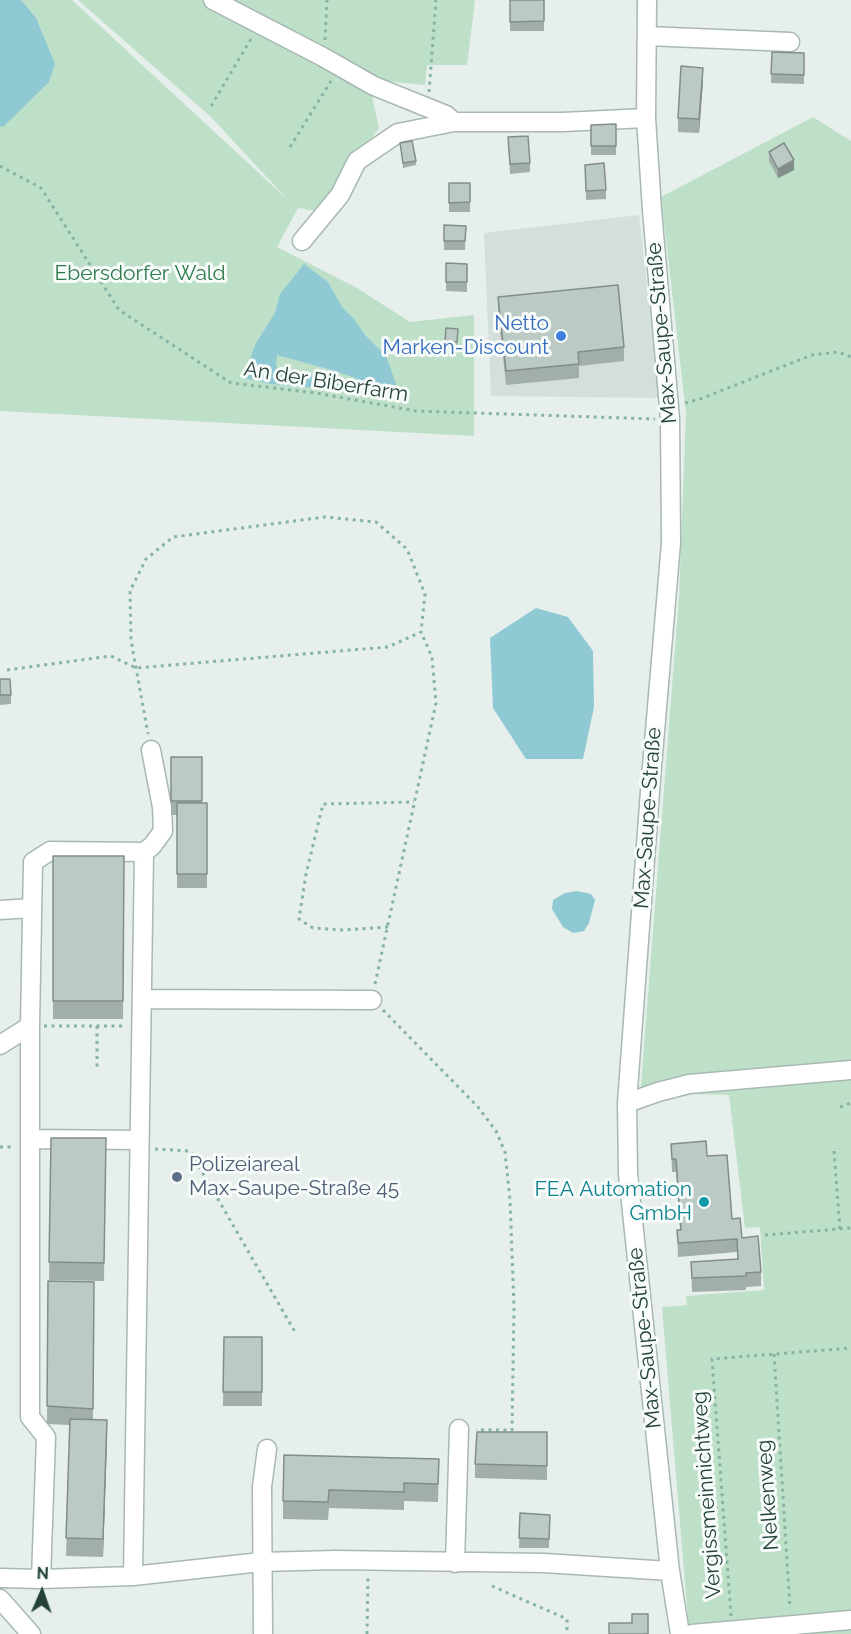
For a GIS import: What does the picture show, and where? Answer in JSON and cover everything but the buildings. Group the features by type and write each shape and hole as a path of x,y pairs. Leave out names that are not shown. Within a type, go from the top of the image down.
{"street":[{"path":"213,0 374,86 446,115 454,122"},
{"name":"Max-Saupe-Straße","path":"647,0 646,118 669,413 671,543 627,1103 628,1174 670,1571 680,1634"},
{"path":"647,36 790,42"},
{"path":"302,241 340,195 357,161 398,134 454,122 563,122 646,118"},
{"path":"41,1579 46,1437 30,1417 30,1026 33,862 50,851 144,852 152,846 163,831 162,807 151,750"},
{"path":"133,1576 144,852"},
{"path":"0,910 32,908"},
{"path":"142,999 372,1000"},
{"path":"0,1045 30,1026"},
{"path":"627,1103 689,1084 851,1070"},
{"path":"31,1139 139,1140"},
{"path":"455,1563 459,1429"},
{"path":"263,1634 262,1487 267,1449"},
{"path":"0,1578 133,1576 261,1562 544,1563 670,1571"},
{"path":"0,1599 31,1634"},
{"path":"692,1634 851,1620"}],"path":[{"path":"323,57 327,0"},
{"path":"430,108 428,84 436,0"},
{"path":"211,106 260,25"},
{"path":"290,147 340,67"},
{"name":"An der Biberfarm","path":"0,166 41,188 119,310 231,382 316,393 416,411 669,413 812,355 838,352 851,357"},
{"path":"151,750 130,640 130,591 146,559 173,537 325,517 376,522 407,549 425,594 421,632 432,657 436,704 372,1000 478,1107 496,1131 505,1152 510,1200 514,1306 512,1430 459,1429"},
{"path":"7,670 111,656 136,668 388,647 421,632"},
{"path":"388,927 343,930 314,928 299,919 306,874 322,804 415,802"},
{"path":"30,1026 141,1026"},
{"path":"97,1026 97,1068"},
{"path":"840,1107 851,1103"},
{"path":"172,1149 190,1151 295,1332"},
{"path":"834,1151 840,1229"},
{"path":"765,1235 851,1228"},
{"path":"774,1354 851,1348"},
{"name":"Vergissmeinnichtweg","path":"732,1630 712,1359 774,1354"},
{"name":"Nelkenweg","path":"774,1354 792,1625"},
{"path":"368,1561 368,1634"},
{"path":"492,1586 567,1619 567,1634"}],"shaded area":[{"path":"639,215 660,398 491,396 484,233"}],"green space":[{"name":"Ebersdorfer Wald","path":"0,0 72,0 287,199 211,117 78,0 475,0 467,65 427,65 425,85 375,80 372,96 379,128 317,211 298,208 277,247 357,288 410,322 474,315 474,436 0,411"},
{"path":"813,117 851,141 851,1634 691,1634 662,1307 687,1305 686,1296 764,1290 760,1227 745,1228 729,1095 643,1093 641,1085 679,597 686,413 661,197"}],"water":[{"path":"0,0 21,0 36,18 55,64 49,82 3,127 0,126"},
{"path":"304,264 328,282 342,307 386,356 398,389 277,355 276,367 359,387 364,392 271,384 243,378 256,343 275,313 280,294"},
{"path":"536,608 568,617 593,651 594,707 583,759 526,759 493,708 490,638"},
{"path":"577,891 591,894 595,900 589,923 584,931 573,933 563,927 552,909 553,900 565,893"}],"place":[{"name":"Netto Marken-Discount","path":"561,336"},
{"name":"Polizeiareal Max-Saupe-Straße 45","path":"177,1177"},
{"name":"FEA Automation GmbH","path":"704,1202"}]}
